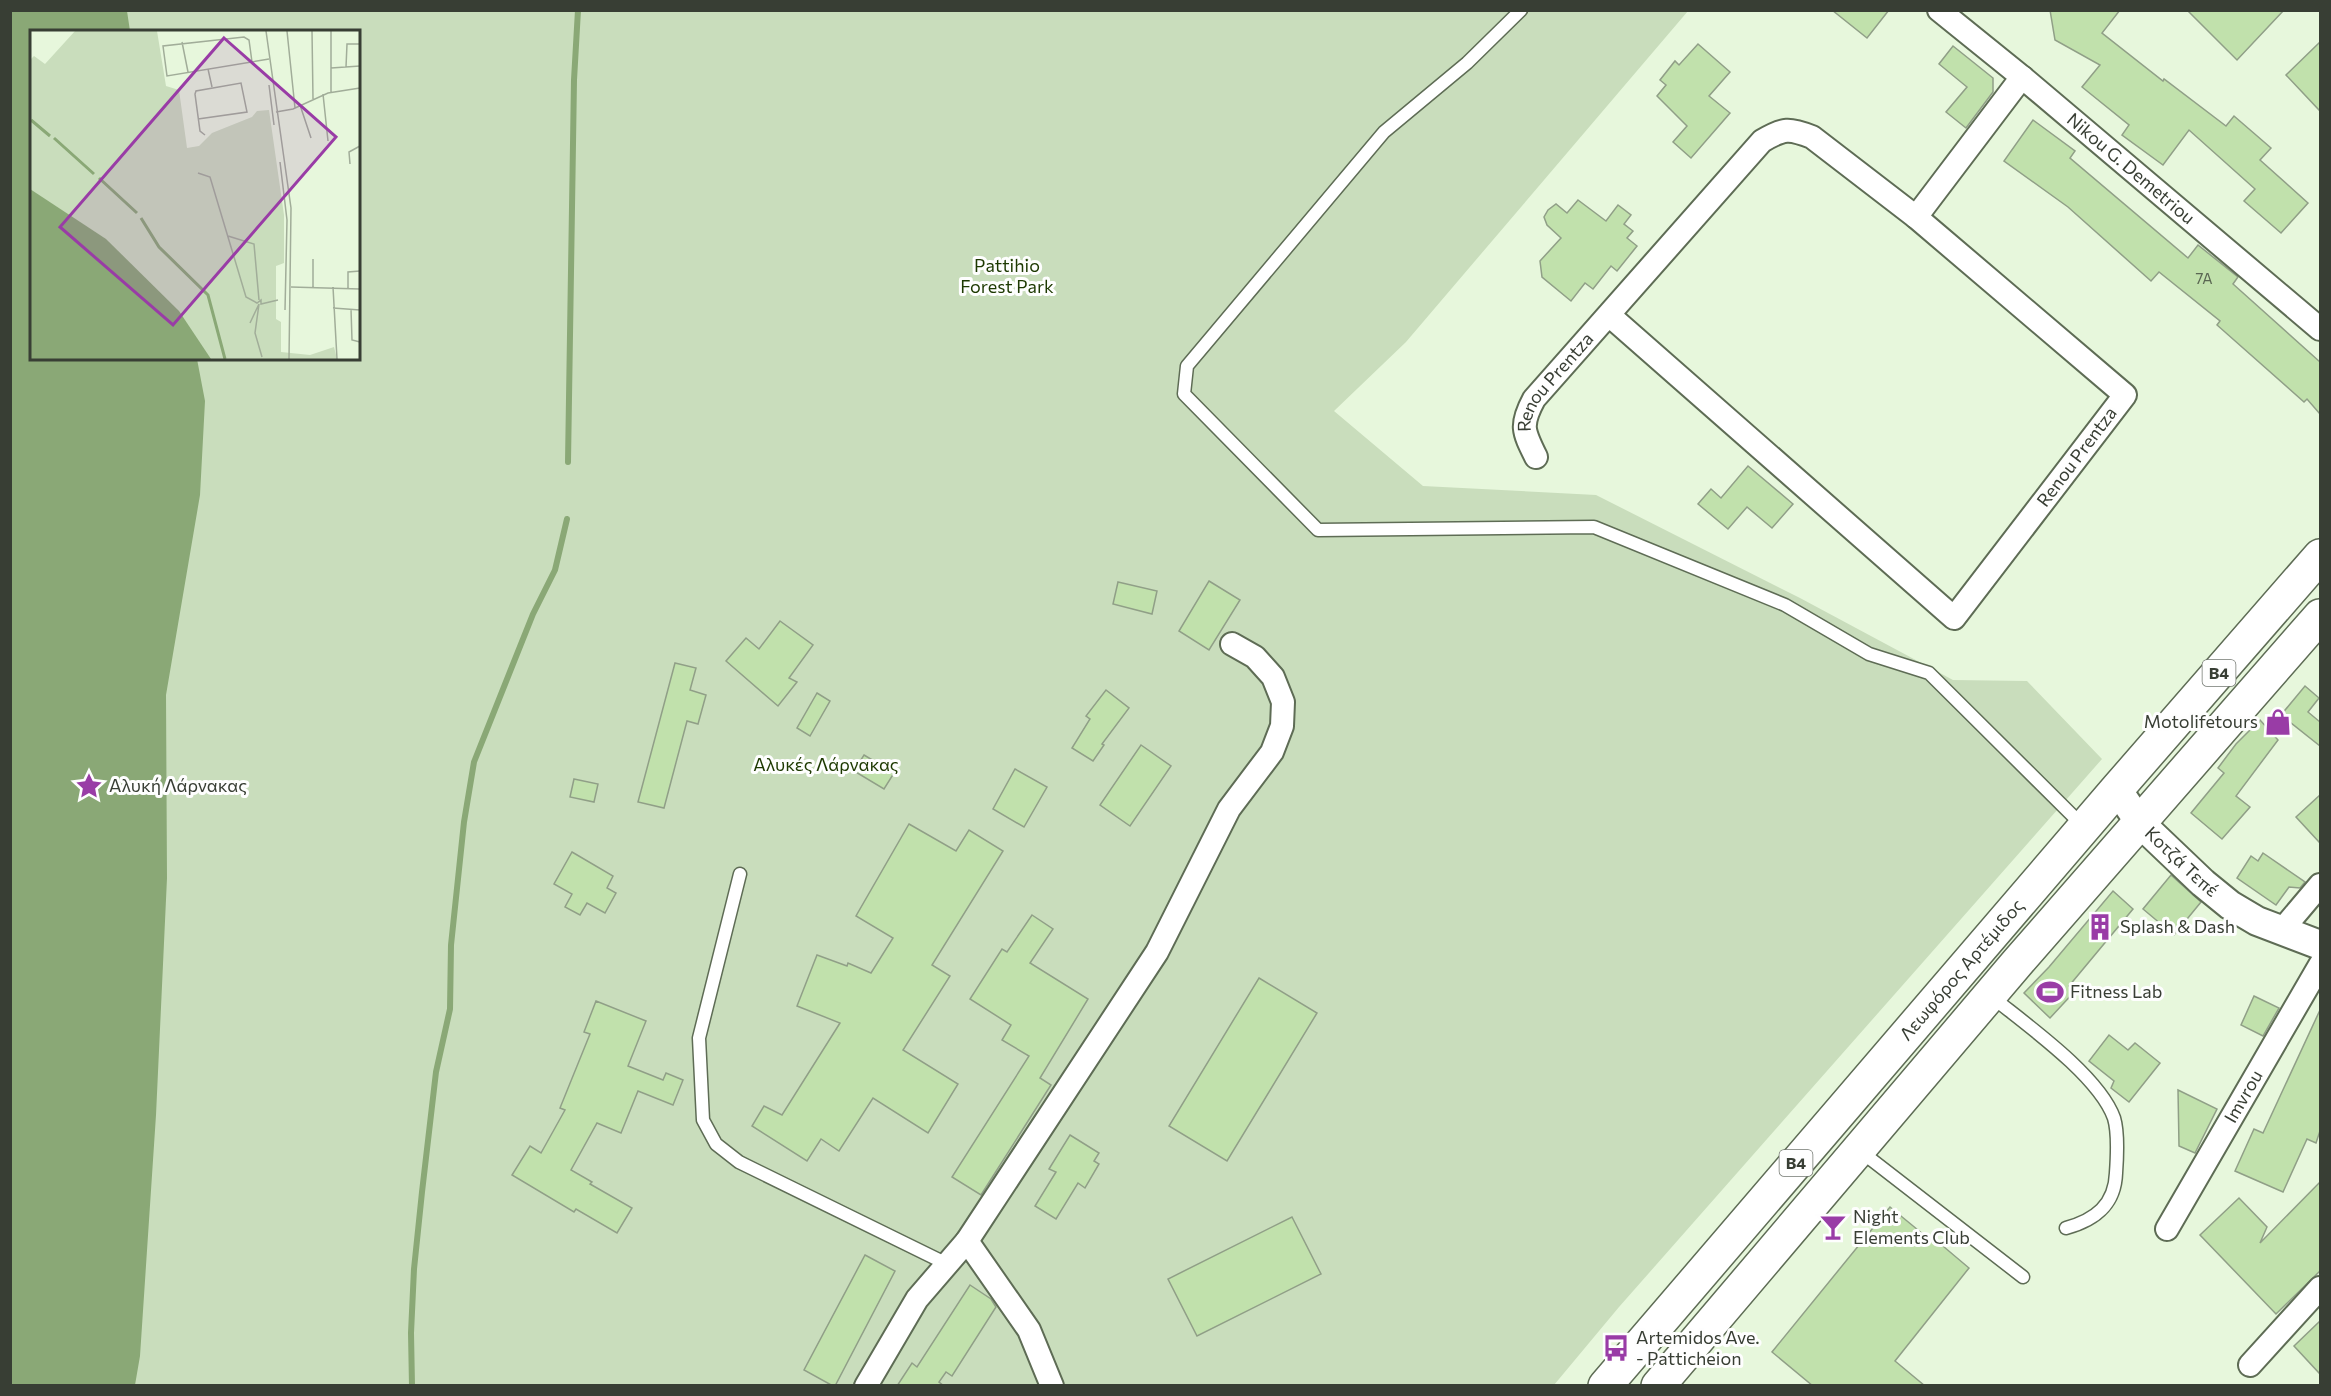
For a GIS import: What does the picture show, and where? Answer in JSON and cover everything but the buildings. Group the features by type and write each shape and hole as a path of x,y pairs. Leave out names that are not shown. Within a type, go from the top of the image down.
{"main road":[{"name":"Λεωφόρος Αρτέμιδος","path":"1605,1386 2320,556"},
{"name":"Λεωφόρος Αρτέμιδος","path":"1658,1386 1990,995 2320,615"}],"street":[{"name":"Nikou G. Demetriou","path":"1939,10 2022,77 2320,329"},
{"path":"1916,217 2022,77"},
{"name":"Renou Prentza","path":"1536,457 1525,435 1524,416 1534,399 1762,141 1777,132 1792,130 1812,137 1916,217 2125,395 1954,618 1609,315"},
{"path":"866,1386 918,1299 966,1241 1157,952 1229,809 1272,752 1282,726 1283,702 1274,677 1255,657 1232,644"},
{"name":"Κοτζά Τεπέ","path":"2117,789 2140,824 2230,905 2257,921 2320,945"},
{"path":"2282,930 2320,885"},
{"name":"Imvrou","path":"2167,1229 2320,965"},
{"path":"966,1241 1029,1330 1052,1386"},
{"path":"2250,1365 2320,1288"}],"lane":[{"path":"1521,10 1467,63 1384,132 1187,366 1185,394 1318,530 1594,527 1785,605 1869,654 1929,673 2084,828"},
{"path":"740,874 699,1038 703,1120 707,1128 716,1144 739,1162 947,1264"},
{"path":"1990,995 2092,1082 2114,1119 2117,1165 2115,1190 2103,1209 2077,1225 2066,1228"},
{"path":"1858,1150 2023,1276"}],"green space":[{"name":"Αλυκές Λάρνακας","path":"10,11 1688,11 1406,342 1334,411 1423,486 1596,495 1800,598 1953,680 2027,681 2102,759 1619,1307 1554,1385 11,1385"}],"shaded area":[{"name":"Αλυκή Λάρνακας","path":"10,11 127,11 130,30 30,30 30,360 197,360 205,401 200,495 166,695 167,878 156,1115 140,1356 135,1385 11,1385"}],"waterway":[{"path":"568,462 574,80 578,10"},
{"path":"412,1386 411,1333 414,1269 436,1072 450,1009 451,945 464,822 474,762 533,614 555,570 567,519"}],"place":[{"name":"Motolifetours","path":"2278,722"},
{"name":"Αλυκή Λάρνακας","path":"89,786"},
{"name":"Splash & Dash","path":"2100,927"},
{"name":"Fitness Lab","path":"2050,992"},
{"name":"Night Elements Club","path":"1833,1227"},
{"name":"Artemidos Ave. - Patticheion","path":"1616,1348"}],"park label":[{"name":"Pattihio Forest Park","path":"1007,276"}]}
